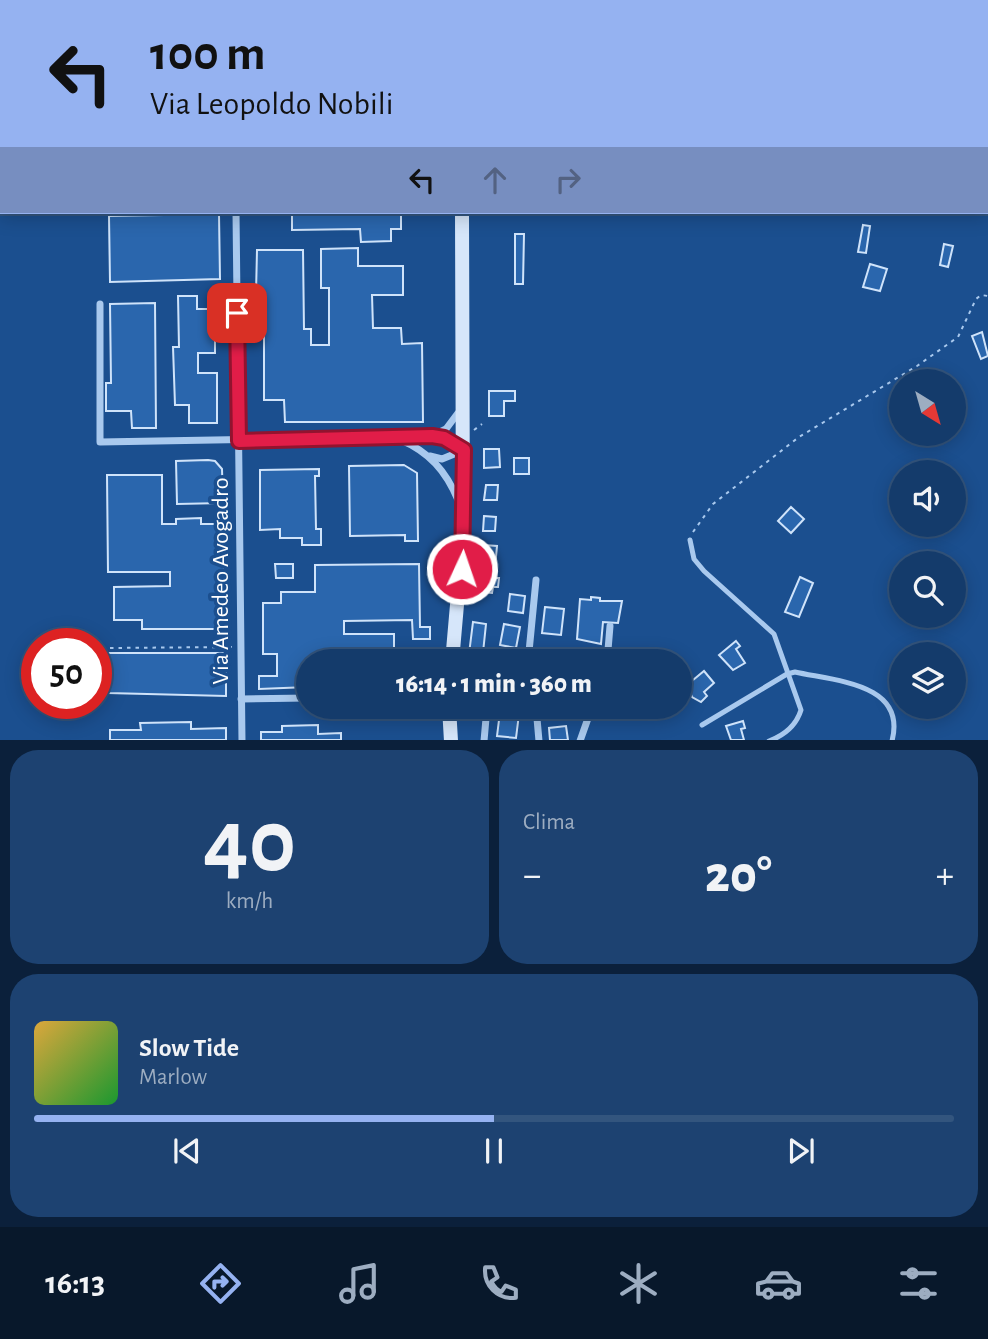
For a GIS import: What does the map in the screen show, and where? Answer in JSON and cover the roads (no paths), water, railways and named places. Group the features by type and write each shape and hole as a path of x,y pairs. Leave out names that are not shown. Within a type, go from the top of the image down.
{"main road":[{"path":"453,649 464,512 462,214"},
{"path":"450,719 451,740"}],"street":[{"name":"Via Amedeo Avogadro","path":"236,214 242,740"},
{"path":"100,304 100,442 432,436 444,438 464,450"},
{"path":"432,436 446,429 456,419 462,400"},
{"path":"397,438 430,456 442,459 464,450"},
{"path":"430,456 443,472 464,512"},
{"path":"529,649 536,580"},
{"path":"608,649 610,626"},
{"path":"241,699 296,698"},
{"path":"484,740 486,719"},
{"path":"537,719 538,740"},
{"path":"580,740 588,719"}],"lane":[{"path":"690,540 694,559 704,571 774,634 801,710 798,721 789,730 769,740"},
{"path":"702,724 787,674 795,672 877,693 889,704 896,720 892,740"}]}
